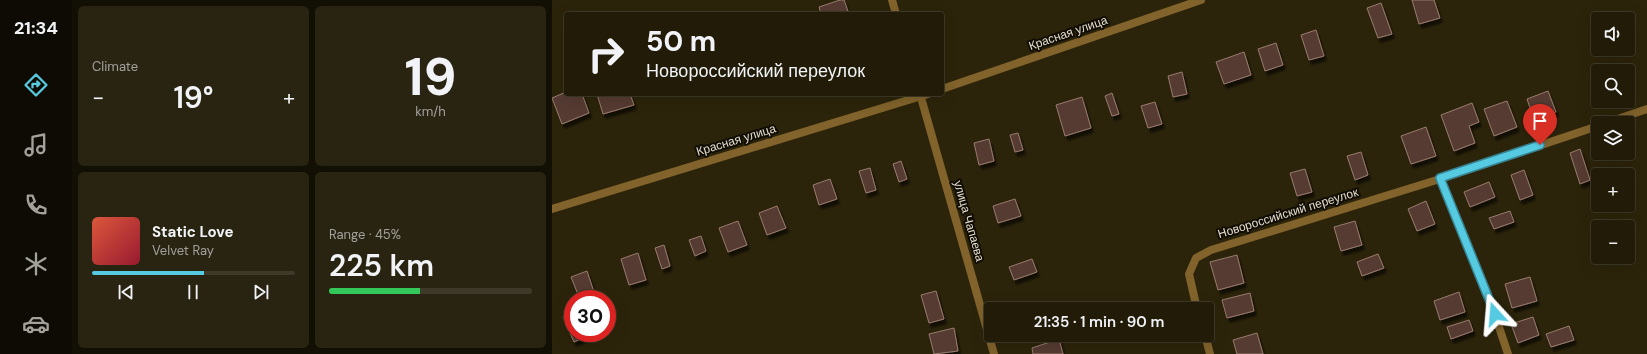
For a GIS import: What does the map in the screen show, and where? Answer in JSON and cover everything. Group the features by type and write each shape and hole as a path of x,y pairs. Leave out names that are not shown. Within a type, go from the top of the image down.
{"street":[{"path":"892,0 895,12"},
{"name":"Красная улица","path":"944,88 1201,0"},
{"name":"Красная улица","path":"552,209 920,96"},
{"name":"улица Чапаева","path":"923,96 994,354"},
{"path":"1626,116 1647,109"},
{"name":"Новороссийский переулок","path":"1196,302 1189,274 1196,258 1211,250 1440,178 1591,128"},
{"path":"1440,178 1490,300 1508,354"},
{"path":"1207,342 1210,354"}],"building":[{"path":"844,0 848,12 820,12 819,7"},
{"path":"1412,0 1434,0 1440,18 1419,24"},
{"path":"1381,3 1392,34 1378,38 1367,8"},
{"path":"1316,30 1324,56 1309,60 1301,35"},
{"path":"1276,43 1283,65 1265,71 1258,49"},
{"path":"1244,52 1251,75 1224,84 1216,62"},
{"path":"1182,72 1187,94 1173,97 1168,76"},
{"path":"1548,91 1556,112 1534,120 1527,99"},
{"path":"564,93 564,96 583,96 589,113 562,124 552,98"},
{"path":"1112,93 1119,114 1112,116 1105,96"},
{"path":"598,96 631,96 634,105 603,114"},
{"path":"1082,97 1091,128 1065,136 1056,105"},
{"path":"1507,101 1517,127 1494,136 1484,109"},
{"path":"1155,102 1162,124 1148,128 1141,106"},
{"path":"1472,103 1479,122 1469,126 1475,143 1454,151 1441,115"},
{"path":"1426,127 1436,156 1411,164 1401,136"},
{"path":"1018,133 1023,150 1015,152 1010,135"},
{"path":"989,139 994,161 979,165 974,143"},
{"path":"1580,149 1590,180 1580,184 1570,153"},
{"path":"1361,152 1368,175 1355,180 1347,156"},
{"path":"901,161 907,179 899,182 893,164"},
{"path":"870,168 876,190 866,193 859,171"},
{"path":"1305,169 1312,192 1297,196 1290,173"},
{"path":"1524,170 1533,195 1520,200 1511,175"},
{"path":"830,179 837,199 819,205 813,185"},
{"path":"1489,182 1495,197 1470,207 1464,192"},
{"path":"1015,199 1021,216 998,223 993,206"},
{"path":"1426,201 1435,224 1417,231 1408,209"},
{"path":"777,206 786,228 767,235 759,213"},
{"path":"1510,211 1514,222 1494,229 1489,218"},
{"path":"738,221 747,245 728,252 719,228"},
{"path":"1355,221 1362,245 1341,251 1334,227"},
{"path":"701,236 706,251 695,256 689,240"},
{"path":"664,245 670,266 662,269 655,248"},
{"path":"638,253 646,280 629,285 621,259"},
{"path":"1378,254 1384,268 1362,276 1357,262"},
{"path":"1237,255 1244,283 1218,290 1210,262"},
{"path":"1032,259 1037,272 1014,280 1009,267"},
{"path":"587,271 593,290 576,290 571,277"},
{"path":"1530,277 1537,301 1512,308 1505,284"},
{"path":"936,291 944,319 929,323 921,295"},
{"path":"1459,292 1465,312 1440,320 1434,301"},
{"path":"1250,293 1254,311 1227,318 1222,300"},
{"path":"1533,317 1539,335 1518,343 1511,324"},
{"path":"1469,320 1473,331 1451,339 1447,327"},
{"path":"1569,326 1574,340 1551,347 1546,334"},
{"path":"954,328 958,351 934,354 929,334"},
{"path":"1257,333 1263,354 1237,354 1233,340"},
{"path":"1050,342 1060,342 1063,354 1033,354 1032,348"}],"route":[{"path":"1495,314 1440,178 1540,145"}]}
